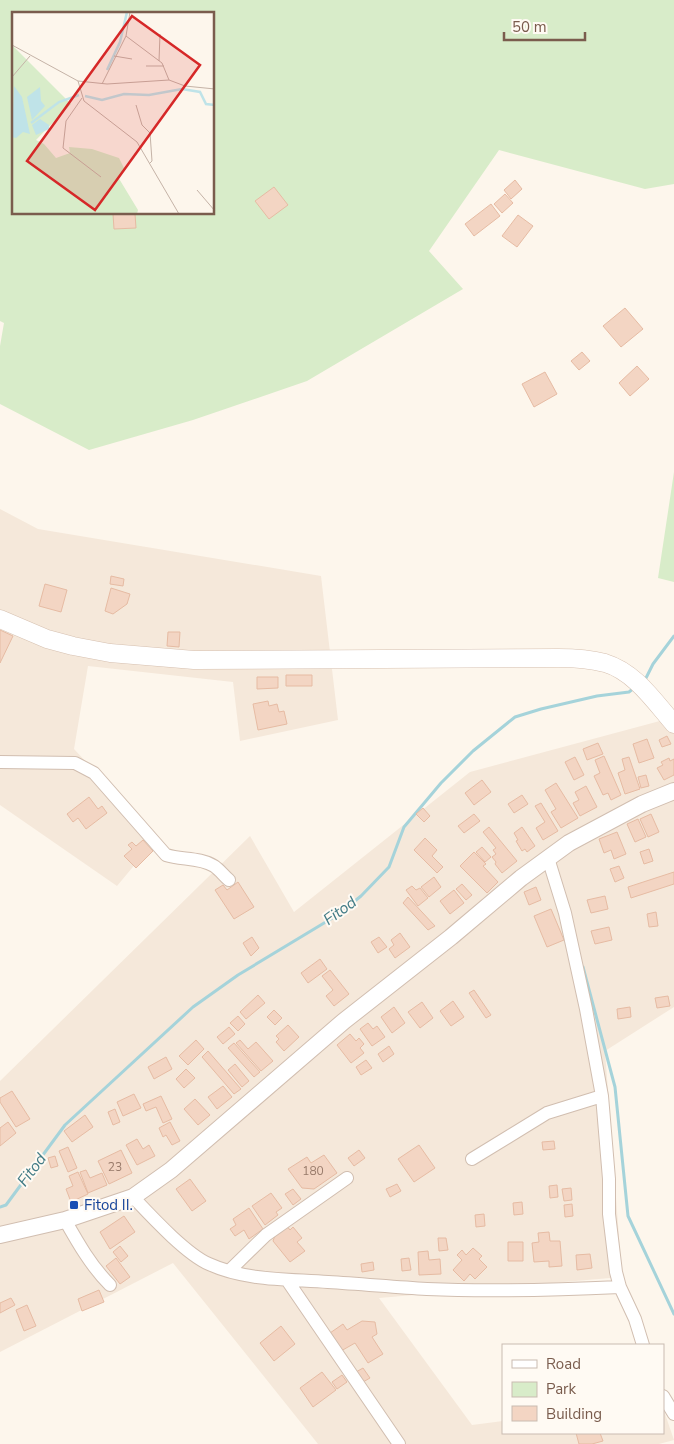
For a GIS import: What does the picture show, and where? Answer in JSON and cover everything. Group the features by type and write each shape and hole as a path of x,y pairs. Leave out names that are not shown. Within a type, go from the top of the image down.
{"main road":[{"path":"0,619 47,640 73,646 110,653 194,660 584,659 605,663 617,668 640,684 674,724"}],"street":[{"path":"0,762 75,763 94,773 166,855 178,859 200,860 214,866 229,880"},
{"path":"0,1236 65,1220 133,1197 171,1170 344,1022 451,937 521,878 569,843 642,804 674,792"},
{"path":"548,858 565,914 586,1009 602,1096 609,1179 609,1214 620,1287 635,1320 642,1344"},
{"path":"472,1158 547,1113 602,1096"},
{"path":"229,1271 266,1235 348,1178"},
{"path":"133,1197 152,1218 195,1256 208,1264 229,1271 260,1277 428,1289 493,1290 620,1287"},
{"path":"65,1220 87,1258 110,1285"},
{"path":"286,1280 399,1444"},
{"path":"664,1398 674,1414"}],"shaded area":[{"path":"0,509 38,529 321,576 338,720 240,741 233,682 88,666 74,749 157,838 117,886 0,805"},
{"path":"671,718 674,720 674,1007 605,1051 622,1277 379,1298 472,1425 502,1421 502,1434 664,1434 664,1411 674,1440 659,1444 318,1444 173,1263 0,1352 0,1081 250,836 294,912 470,772"}],"green space":[{"path":"0,0 674,0 674,184 645,189 499,150 429,251 463,289 307,381 193,420 89,450 0,404 0,346 4,323 0,321"},
{"path":"674,472 674,582 658,578"}],"building":[{"path":"515,180 522,189 511,199 504,190"},
{"path":"274,187 288,205 269,219 255,201"},
{"path":"505,194 513,203 502,213 494,204"},
{"path":"491,204 500,216 474,236 465,224"},
{"path":"113,215 135,215 136,228 114,229"},
{"path":"518,215 533,226 517,247 502,236"},
{"path":"625,308 643,329 621,347 603,326"},
{"path":"582,352 590,361 579,370 571,361"},
{"path":"637,366 649,379 630,396 619,383"},
{"path":"545,372 557,394 534,407 522,384"},
{"path":"111,576 124,579 123,586 110,584"},
{"path":"45,584 67,590 61,612 39,606"},
{"path":"111,588 130,594 127,604 113,614 105,611"},
{"path":"0,630 13,636 0,663"},
{"path":"168,632 180,632 179,647 167,646"},
{"path":"286,675 312,675 312,686 286,686"},
{"path":"257,677 278,677 278,688 257,689"},
{"path":"268,701 269,706 277,704 279,712 284,711 287,724 258,730 253,704"},
{"path":"667,736 671,744 662,747 659,740"},
{"path":"647,739 654,758 639,763 633,744"},
{"path":"598,743 603,754 587,760 583,749"},
{"path":"604,756 621,795 611,800 608,793 603,795 594,776 600,773 595,760"},
{"path":"575,757 584,775 574,780 565,762"},
{"path":"629,757 640,789 625,794 618,773 625,770 622,759"},
{"path":"669,758 670,761 674,759 674,775 664,780 657,768 663,765 661,762"},
{"path":"646,775 649,786 641,788 638,777"},
{"path":"482,780 491,792 474,805 465,793"},
{"path":"556,783 578,818 561,828 551,812 556,809 545,790"},
{"path":"586,786 597,807 580,816 573,803 579,800 575,792"},
{"path":"522,795 528,804 514,813 508,804"},
{"path":"89,797 98,809 102,806 107,813 86,829 78,818 73,822 67,814"},
{"path":"541,803 558,831 543,840 536,828 545,822 535,806"},
{"path":"423,808 430,816 424,822 416,814"},
{"path":"474,814 480,821 464,833 458,826"},
{"path":"651,814 659,832 648,837 640,819"},
{"path":"638,819 646,837 635,842 627,824"},
{"path":"489,827 517,861 502,873 492,857 496,854 493,850 496,848 483,832"},
{"path":"522,827 535,846 527,852 525,849 522,851 514,833"},
{"path":"617,832 626,854 614,859 611,850 604,853 599,839"},
{"path":"425,838 437,850 432,856 443,867 437,873 414,850"},
{"path":"143,840 153,851 136,868 124,856 132,849 128,845 132,842 136,846"},
{"path":"482,847 491,857 485,862 476,852"},
{"path":"649,849 653,861 644,864 640,852"},
{"path":"474,852 486,864 483,866 498,882 487,893 460,866"},
{"path":"619,866 624,878 615,882 610,869"},
{"path":"674,872 674,884 631,898 628,887"},
{"path":"434,877 441,887 429,897 421,887"},
{"path":"238,882 254,907 234,919 215,890 223,885 227,890"},
{"path":"462,884 472,895 466,900 456,889"},
{"path":"412,886 416,890 420,888 428,898 418,906 406,890"},
{"path":"536,887 541,900 529,905 524,892"},
{"path":"454,890 464,903 450,914 440,901"},
{"path":"605,896 608,909 591,913 587,900"},
{"path":"408,897 435,926 428,930 403,903"},
{"path":"551,909 564,940 547,947 534,916"},
{"path":"656,912 658,926 649,927 647,914"},
{"path":"609,927 612,940 595,944 591,931"},
{"path":"400,933 410,947 395,958 389,949 394,945 391,940"},
{"path":"252,937 259,948 251,956 243,943"},
{"path":"379,937 387,947 378,953 371,942"},
{"path":"320,959 327,969 308,983 301,973"},
{"path":"330,970 349,994 334,1006 326,996 333,990 322,976"},
{"path":"474,990 491,1015 486,1018 469,993"},
{"path":"258,995 265,1003 246,1019 240,1012"},
{"path":"668,996 670,1006 657,1008 655,998"},
{"path":"453,1001 464,1017 451,1026 440,1011"},
{"path":"422,1002 433,1018 420,1028 408,1012"},
{"path":"394,1007 405,1023 392,1033 381,1017"},
{"path":"630,1007 631,1017 618,1019 617,1009"},
{"path":"274,1010 282,1018 275,1025 267,1017"},
{"path":"238,1016 245,1024 238,1031 230,1023"},
{"path":"368,1023 373,1029 377,1026 385,1037 372,1046 360,1029"},
{"path":"288,1025 299,1037 284,1051 276,1042 279,1039 276,1036"},
{"path":"229,1027 235,1034 223,1044 217,1037"},
{"path":"350,1034 356,1041 359,1038 364,1044 360,1048 364,1053 351,1063 337,1045"},
{"path":"196,1040 204,1049 188,1065 179,1056"},
{"path":"240,1040 248,1049 256,1042 273,1061 261,1071 236,1043"},
{"path":"234,1043 260,1072 254,1077 228,1048"},
{"path":"389,1046 394,1054 383,1062 378,1054"},
{"path":"208,1051 241,1089 234,1094 202,1057"},
{"path":"166,1057 172,1069 154,1079 148,1067"},
{"path":"366,1060 372,1068 361,1075 356,1067"},
{"path":"235,1064 249,1081 242,1087 228,1070"},
{"path":"186,1069 195,1078 184,1088 176,1079"},
{"path":"223,1086 232,1097 217,1109 208,1097"},
{"path":"12,1091 30,1119 16,1127 0,1102 0,1098"},
{"path":"134,1094 141,1108 123,1116 117,1102"},
{"path":"161,1096 172,1119 163,1123 156,1107 146,1111 143,1104"},
{"path":"195,1099 210,1115 198,1125 184,1109"},
{"path":"115,1109 120,1122 113,1125 108,1112"},
{"path":"85,1115 93,1127 72,1142 64,1131"},
{"path":"8,1122 16,1133 0,1146 0,1128"},
{"path":"170,1122 180,1141 172,1145 166,1135 163,1137 159,1128"},
{"path":"137,1139 143,1149 149,1145 155,1156 137,1165 126,1145"},
{"path":"554,1141 555,1149 543,1150 542,1142"},
{"path":"419,1145 435,1168 414,1182 398,1159"},
{"path":"68,1147 77,1168 68,1172 59,1151"},
{"path":"121,1150 132,1173 109,1184 98,1161"},
{"path":"359,1150 365,1158 354,1166 348,1158"},
{"path":"324,1155 337,1173 314,1189 302,1188 288,1169 307,1157 311,1163"},
{"path":"55,1156 58,1166 51,1168 48,1158"},
{"path":"86,1170 90,1178 102,1173 107,1185 88,1193 80,1172"},
{"path":"78,1172 88,1194 71,1202 66,1189 73,1186 69,1176"},
{"path":"190,1179 206,1201 192,1211 176,1189"},
{"path":"397,1184 401,1191 390,1197 386,1189"},
{"path":"557,1185 558,1197 550,1198 549,1186"},
{"path":"571,1188 572,1200 564,1201 562,1189"},
{"path":"293,1189 301,1199 293,1205 285,1194"},
{"path":"271,1193 282,1208 276,1212 278,1215 265,1225 252,1206"},
{"path":"522,1202 523,1214 514,1215 513,1203"},
{"path":"572,1204 573,1216 565,1217 564,1205"},
{"path":"249,1208 263,1229 249,1239 244,1230 235,1236 230,1229 236,1225 233,1219"},
{"path":"484,1214 485,1226 476,1227 475,1215"},
{"path":"124,1216 135,1232 110,1249 100,1232"},
{"path":"286,1225 290,1230 293,1227 302,1238 297,1242 305,1251 290,1262 273,1241 276,1233"},
{"path":"549,1232 550,1241 560,1241 562,1266 549,1267 549,1261 534,1262 532,1243 539,1242 538,1233"},
{"path":"438,1238 446,1238 448,1250 439,1251"},
{"path":"508,1242 523,1242 523,1261 508,1261"},
{"path":"120,1246 128,1256 121,1262 113,1252"},
{"path":"473,1248 482,1256 479,1259 487,1267 475,1279 470,1274 464,1281 453,1270 462,1260 457,1255 462,1250 466,1255"},
{"path":"428,1251 429,1260 440,1259 441,1274 419,1275 418,1252"},
{"path":"590,1254 592,1268 577,1270 576,1255"},
{"path":"116,1258 130,1277 120,1284 106,1266"},
{"path":"409,1258 411,1270 402,1271 401,1259"},
{"path":"373,1262 374,1270 362,1272 361,1264"},
{"path":"99,1290 104,1302 82,1311 78,1299"},
{"path":"11,1298 15,1305 0,1313 0,1303"},
{"path":"27,1305 36,1326 24,1331 16,1310"},
{"path":"362,1321 375,1322 377,1334 372,1337 383,1354 368,1363 355,1343 341,1351 330,1333 343,1324 347,1330"},
{"path":"281,1326 295,1344 274,1361 260,1343"},
{"path":"363,1368 370,1378 363,1382 356,1372"},
{"path":"322,1372 336,1390 313,1407 300,1388"},
{"path":"342,1375 347,1382 337,1389 332,1382"},
{"path":"576,1434 600,1434 603,1441 592,1444 579,1444"}],"waterway":[{"name":"Fitod","path":"643,681 674,636"},
{"name":"Fitod","path":"0,1207 6,1205 65,1125 193,1007 238,975 339,914 361,896 389,867 404,827 441,783 473,751 515,717 597,696 629,692 634,688"},
{"path":"583,967 615,1087 628,1216 674,1314"}],"place":[{"name":"Fitod II.","path":"74,1205"}]}
